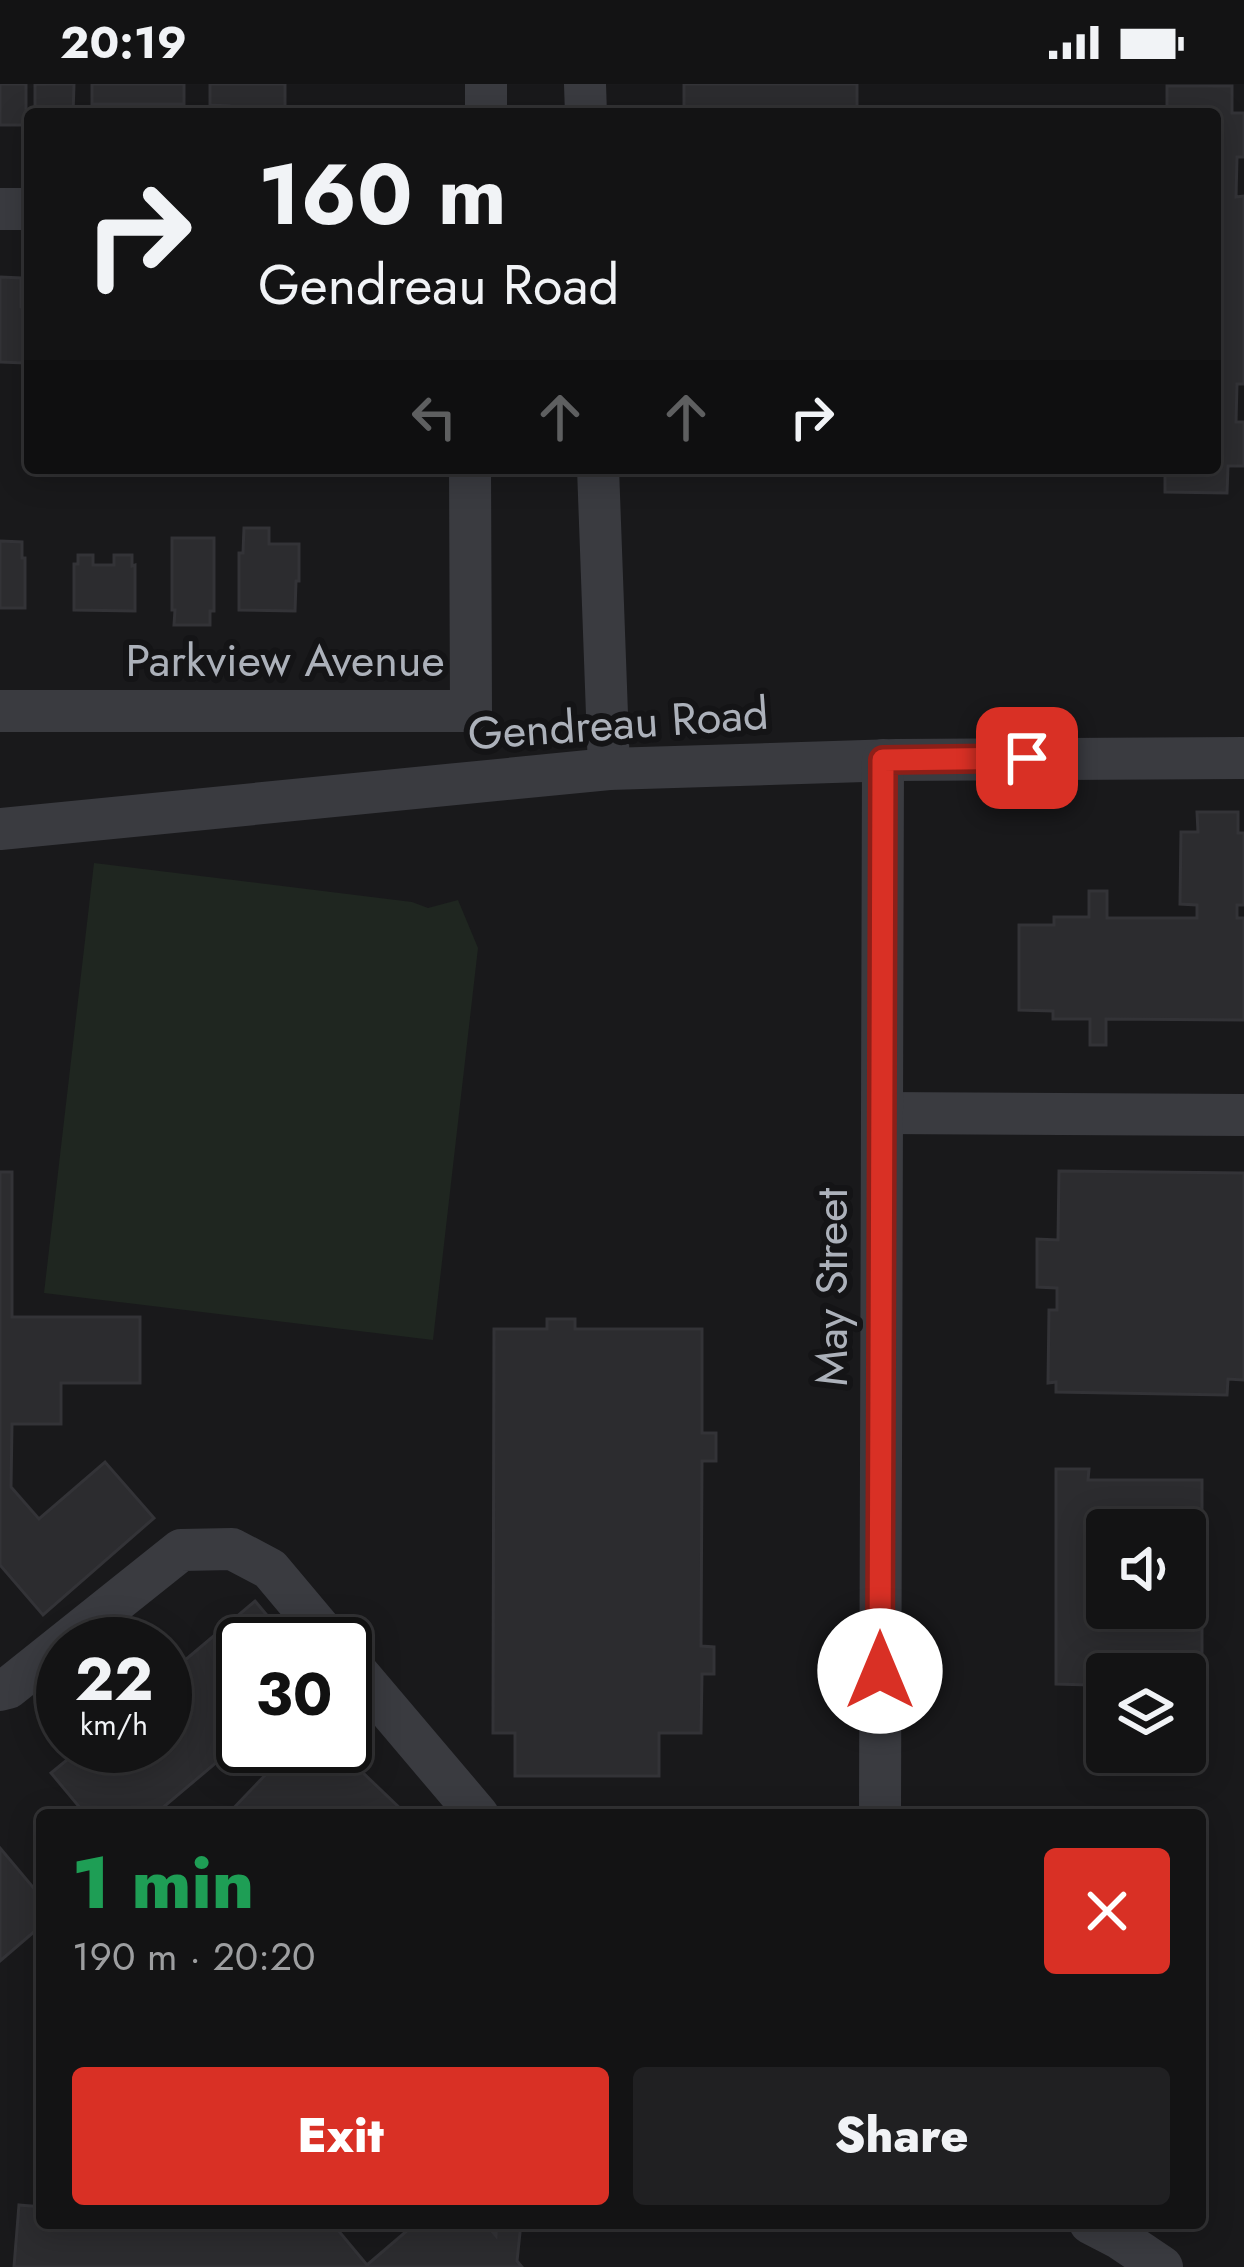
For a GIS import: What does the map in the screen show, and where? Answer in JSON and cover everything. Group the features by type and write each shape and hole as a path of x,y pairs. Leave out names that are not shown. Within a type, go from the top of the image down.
{"street":[{"name":"Parkview Avenue","path":"0,711 471,711 470,474"},
{"path":"598,474 609,769"},
{"name":"Gendreau Road","path":"0,829 609,769 883,760 1244,758"},
{"name":"May Street","path":"880,1809 883,760"},
{"path":"883,1113 1244,1115"},
{"path":"0,1690 181,1550 232,1549 270,1569 310,1617"},
{"path":"372,1690 473,1809"},
{"path":"1102,2229 1162,2267"}],"shaded area":[{"path":"94,863 412,902 428,908 458,900 478,948 433,1340 44,1293"}],"building":[{"path":"0,84 26,84 24,125 0,125"},
{"path":"35,84 74,84 73,108 35,108"},
{"path":"92,84 184,84 184,104 92,104"},
{"path":"210,84 285,84 285,107 210,105"},
{"path":"684,84 857,84 857,108 684,108"},
{"path":"1167,86 1232,86 1232,113 1244,113 1244,157 1237,157 1236,197 1244,196 1244,384 1237,384 1236,422 1244,422 1244,466 1228,466 1227,493 1165,492 1165,474 1221,474 1221,108 1167,108"},
{"path":"0,277 21,278 24,363 0,362"},
{"path":"244,528 269,528 269,544 299,544 295,611 239,610"},
{"path":"172,538 214,538 210,625 174,625"},
{"path":"0,541 22,542 25,608 0,608"},
{"path":"78,555 93,555 93,565 114,565 114,555 132,555 135,611 74,610"},
{"path":"1197,812 1238,812 1238,833 1244,833 1244,905 1237,905 1237,918 1244,918 1244,1020 1106,1019 1106,1045 1090,1045 1090,1019 1053,1019 1053,1011 1019,1010 1019,925 1054,925 1054,917 1089,917 1089,891 1107,891 1107,918 1197,918 1197,905 1180,904 1181,832 1198,832"},
{"path":"1059,1171 1244,1173 1244,1380 1228,1379 1227,1395 1056,1392 1056,1382 1048,1383 1049,1310 1057,1310 1057,1288 1037,1287 1037,1239 1058,1240"},
{"path":"0,1172 12,1172 12,1317 140,1317 140,1383 61,1383 61,1424 12,1424 11,1487 39,1519 105,1462 154,1518 43,1615 0,1565"},
{"path":"547,1319 575,1319 575,1329 702,1329 702,1433 716,1433 716,1461 702,1461 701,1646 714,1647 714,1674 702,1674 701,1733 659,1733 659,1776 515,1776 515,1733 493,1733 494,1329 547,1329"},
{"path":"1056,1469 1089,1469 1088,1480 1202,1480 1202,1509 1086,1509 1086,1629 1202,1629 1202,1653 1086,1653 1086,1685 1056,1684"},
{"path":"255,1601 268,1617 236,1617"},
{"path":"216,1634 216,1763 161,1809 81,1809 51,1773 192,1773 192,1654"},
{"path":"267,1773 363,1773 401,1809 233,1809"},
{"path":"0,1848 36,1891 36,1930 0,1961"},
{"path":"19,2205 36,2206 36,2229 337,2229 367,2265 409,2229 490,2229 496,2236 497,2229 520,2229 517,2261 522,2267 14,2267"}],"route":[{"path":"880,1671 883,760 1027,758"}]}
